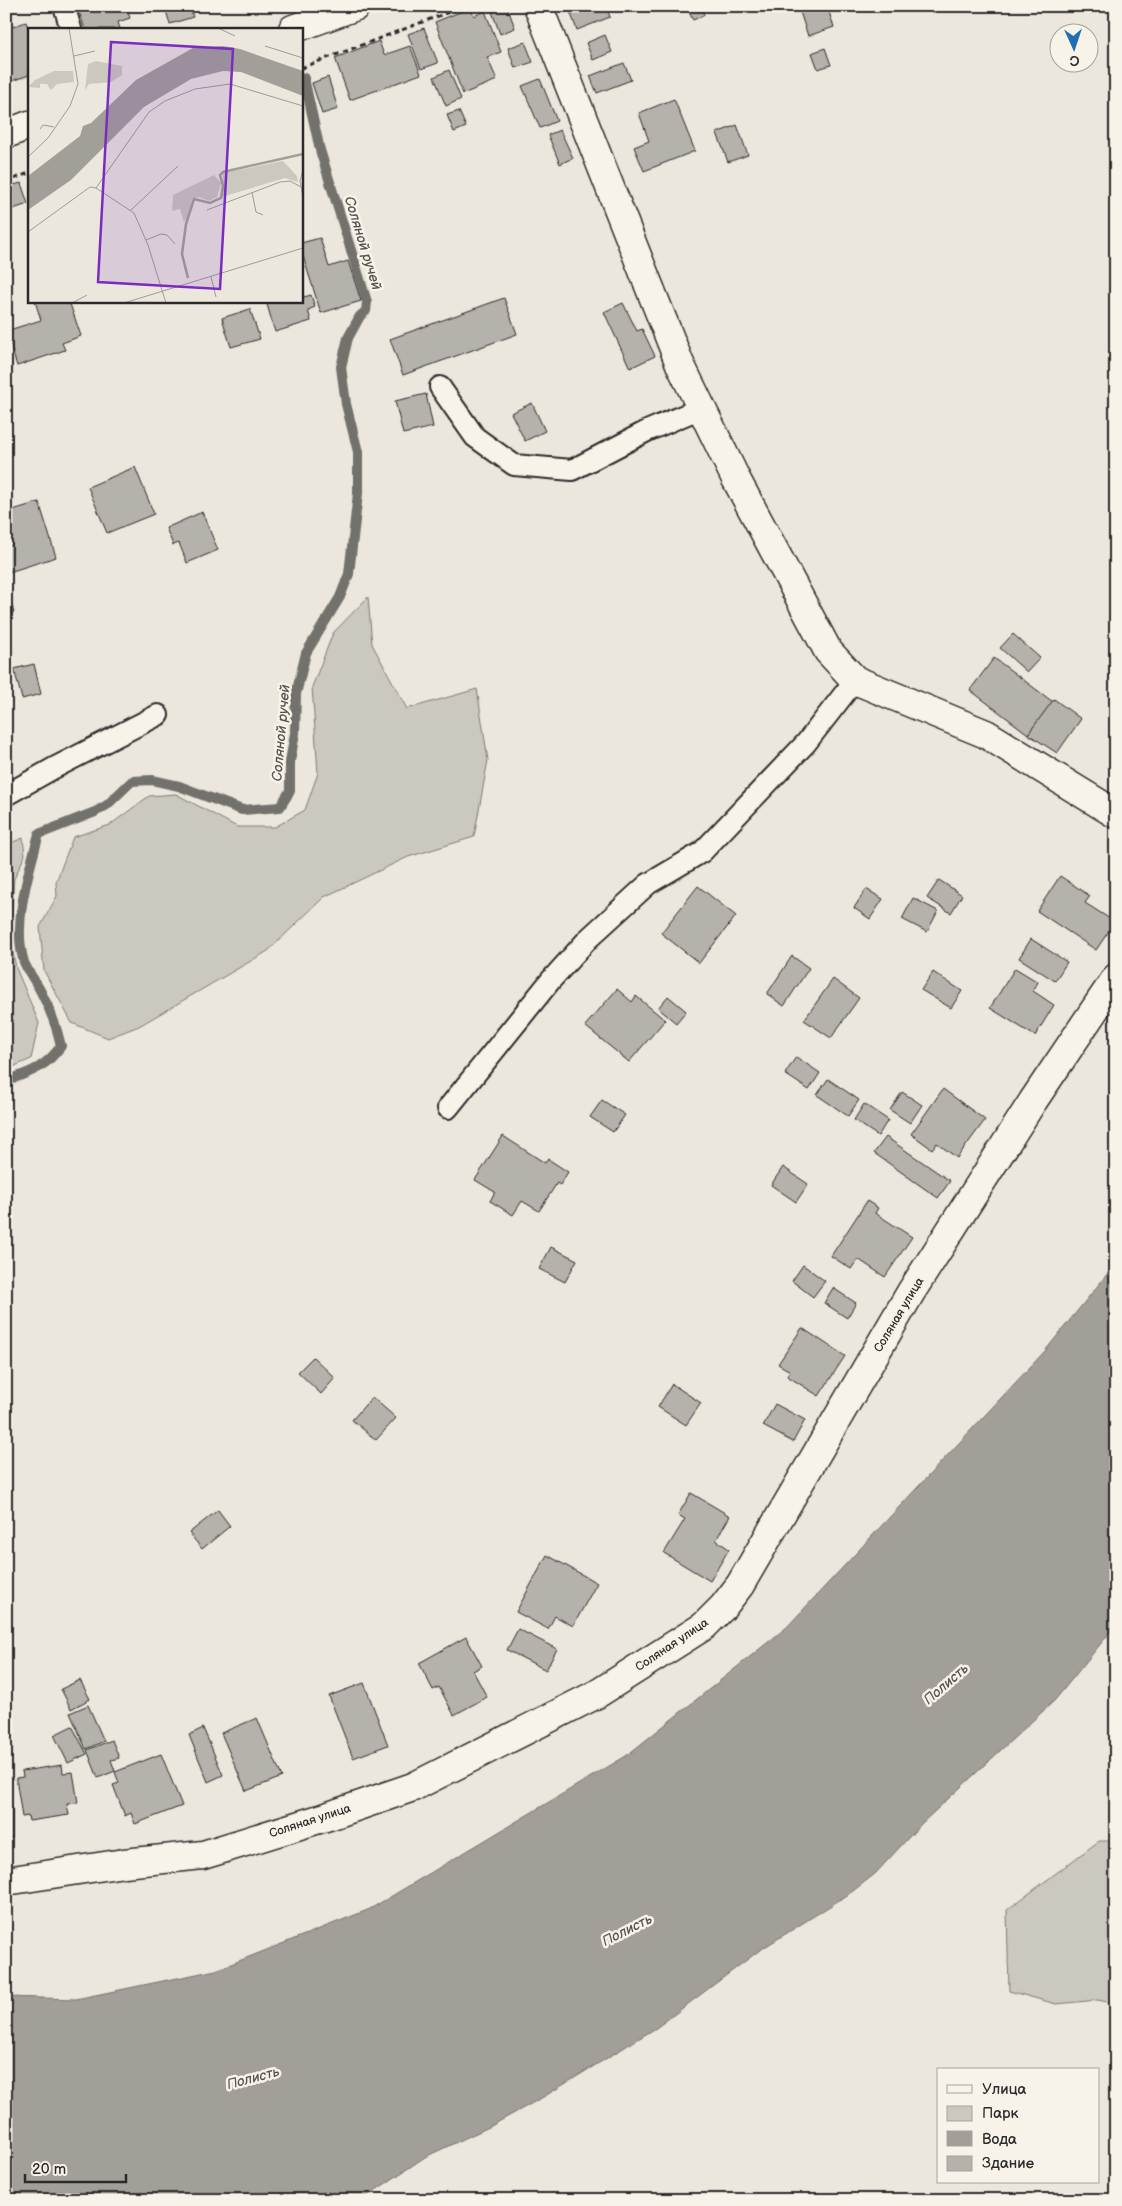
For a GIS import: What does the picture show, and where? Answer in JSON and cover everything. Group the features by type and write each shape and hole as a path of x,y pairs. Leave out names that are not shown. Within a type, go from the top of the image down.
{"street":[{"path":"296,28 356,6"},
{"path":"538,6 680,364 741,488 828,651 855,680 986,734 1116,814"},
{"path":"6,134 28,126"},
{"name":"Соляная улица","path":"6,1881 124,1863 203,1855 329,1816 413,1787 597,1694 704,1626 723,1607 740,1585 911,1292 1033,1101 1116,978"}],"lane":[{"path":"64,6 70,28"},
{"path":"440,386 475,436 514,465 572,470 647,432 701,408"},
{"path":"448,1108 551,980 589,938 648,884 702,852 806,743 855,680"},
{"path":"6,795 54,768 158,715"}],"path":[{"path":"302,68 465,6"},
{"path":"6,182 28,173"}],"green space":[{"path":"368,597 372,644 407,709 477,689 488,760 474,837 408,857 324,897 268,951 139,1026 108,1038 72,1023 44,971 40,927 57,896 56,882 73,837 110,825 149,796 176,794 237,827 275,827 305,810 318,773 312,687 333,633"},
{"path":"23,838 25,855 14,879 10,936 16,968 39,1023 31,1059 6,1070 6,845"},
{"path":"1099,1841 1116,1841 1116,2004 1098,2000 1056,2004 1009,1991 1007,1910"}],"water":[{"name":"Полисть","path":"1116,1263 1116,1625 1055,1700 922,1823 875,1874 849,1894 760,1950 656,2028 545,2096 491,2126 425,2157 367,2196 352,2200 6,2200 6,1997 76,1999 216,1970 370,1909 626,1756 787,1627 1045,1351"}],"building":[{"path":"77,6 126,6 130,18 118,22 120,28 85,28"},
{"path":"181,6 189,6 193,17 170,24 166,11"},
{"path":"490,6 507,6 515,28 500,34"},
{"path":"568,6 606,6 610,17 577,30"},
{"path":"686,6 701,6 704,15 693,20"},
{"path":"798,6 827,6 834,27 808,36"},
{"path":"470,8 474,16 485,11 501,52 487,57 497,80 463,94 435,22"},
{"path":"26,22 28,28 28,75 6,83 6,29"},
{"path":"424,28 438,63 421,69 408,34"},
{"path":"605,35 612,52 593,60 586,43"},
{"path":"379,41 384,55 410,46 421,74 350,100 335,58"},
{"path":"525,42 533,62 515,68 508,48"},
{"path":"825,48 831,65 818,69 812,53"},
{"path":"624,63 631,80 597,93 590,76"},
{"path":"449,70 461,99 446,106 434,77"},
{"path":"328,77 338,109 322,114 312,83"},
{"path":"540,79 557,121 540,128 522,86"},
{"path":"674,99 695,151 644,171 634,147 649,141 639,113"},
{"path":"459,111 466,127 454,132 447,115"},
{"path":"737,125 748,155 728,162 717,133"},
{"path":"560,130 573,158 560,164 548,135"},
{"path":"21,183 28,204 10,210 6,198 6,187"},
{"path":"6,212 12,237 6,238"},
{"path":"320,238 329,267 348,261 361,301 321,313 302,253 302,243"},
{"path":"302,292 304,297 311,295 315,307 308,310 311,321 275,332 266,302 302,302"},
{"path":"504,298 517,334 403,375 390,339"},
{"path":"35,302 69,302 81,336 62,343 65,350 17,366 6,331 41,320"},
{"path":"623,303 637,331 642,329 655,356 630,368 604,312"},
{"path":"250,309 260,339 231,347 222,318"},
{"path":"426,394 433,427 403,434 395,401"},
{"path":"532,403 545,431 525,441 511,413"},
{"path":"135,467 154,514 107,533 88,487"},
{"path":"39,502 56,557 6,573 6,547 12,545 6,527 6,512"},
{"path":"202,512 218,550 187,563 179,543 173,545 166,528"},
{"path":"6,588 14,612 6,615"},
{"path":"1013,634 1040,658 1027,672 1000,648"},
{"path":"994,658 1053,702 1028,734 970,690"},
{"path":"34,664 41,694 22,699 14,669"},
{"path":"1054,699 1081,719 1057,753 1028,734"},
{"path":"1060,876 1090,896 1085,903 1115,922 1096,950 1037,911"},
{"path":"939,880 962,895 951,913 927,898"},
{"path":"698,886 736,916 699,963 661,933"},
{"path":"866,889 883,899 870,919 854,908"},
{"path":"913,898 938,911 927,932 902,919"},
{"path":"1031,939 1067,962 1055,981 1019,958"},
{"path":"792,956 809,968 784,1006 767,994"},
{"path":"1015,968 1038,982 1033,991 1054,1005 1035,1036 990,1008"},
{"path":"933,972 962,991 951,1008 921,990"},
{"path":"833,979 859,998 831,1038 804,1020"},
{"path":"617,989 632,1002 636,996 665,1020 629,1062 585,1026"},
{"path":"668,996 686,1011 676,1023 658,1008"},
{"path":"796,1057 820,1073 809,1090 785,1074"},
{"path":"828,1079 859,1100 848,1116 817,1095"},
{"path":"943,1089 985,1120 957,1158 937,1143 932,1149 911,1134"},
{"path":"902,1092 922,1105 910,1123 890,1110"},
{"path":"602,1100 625,1115 613,1132 590,1117"},
{"path":"864,1104 888,1120 878,1136 854,1120"},
{"path":"503,1136 545,1163 548,1159 568,1172 560,1185 557,1183 539,1211 522,1201 513,1215 490,1201 495,1192 475,1180"},
{"path":"886,1137 950,1181 938,1198 874,1153"},
{"path":"783,1167 808,1184 796,1202 771,1185"},
{"path":"867,1201 878,1208 875,1213 912,1237 885,1277 858,1259 851,1269 831,1256"},
{"path":"551,1247 577,1260 565,1282 539,1269"},
{"path":"803,1265 825,1281 813,1297 792,1281"},
{"path":"833,1288 856,1303 847,1318 824,1303"},
{"path":"802,1328 845,1356 819,1396 787,1376 790,1371 778,1364"},
{"path":"313,1357 335,1378 321,1394 298,1372"},
{"path":"672,1384 701,1403 686,1425 658,1407"},
{"path":"372,1397 396,1418 376,1440 352,1420"},
{"path":"775,1404 805,1420 793,1442 763,1426"},
{"path":"691,1493 730,1516 716,1540 729,1549 710,1581 664,1553 685,1519 678,1515"},
{"path":"218,1510 230,1526 202,1549 189,1533"},
{"path":"547,1555 597,1583 573,1626 555,1616 548,1629 516,1612"},
{"path":"518,1629 557,1649 546,1670 507,1650"},
{"path":"466,1637 482,1666 473,1671 487,1697 454,1715 439,1687 433,1690 419,1663"},
{"path":"80,1680 90,1699 71,1709 61,1689"},
{"path":"364,1683 388,1745 353,1758 329,1696"},
{"path":"88,1705 104,1741 86,1749 70,1713"},
{"path":"257,1718 282,1777 246,1791 221,1733"},
{"path":"72,1726 87,1754 68,1763 54,1735"},
{"path":"203,1728 223,1775 208,1782 189,1735"},
{"path":"112,1740 119,1758 111,1760 115,1771 98,1778 87,1750"},
{"path":"161,1754 182,1806 135,1824 131,1813 125,1816 113,1785 119,1783 115,1772"},
{"path":"62,1765 63,1773 73,1772 78,1803 67,1804 69,1815 29,1821 28,1816 22,1817 16,1778 23,1777 22,1771"},
{"path":"6,1808 12,1808 12,1838 6,1838"}],"waterway":[{"name":"Соляной ручей","path":"6,1081 37,1068 61,1046 50,1012 24,962 21,947 20,931 23,898 39,834 95,812 107,805 132,781 152,780 179,786 242,810 280,807 290,791 290,762 295,733 296,694 306,653 340,597 349,574 358,493 358,452 346,404 341,367 348,338 360,316 366,311 367,302 320,150 304,78"}]}
